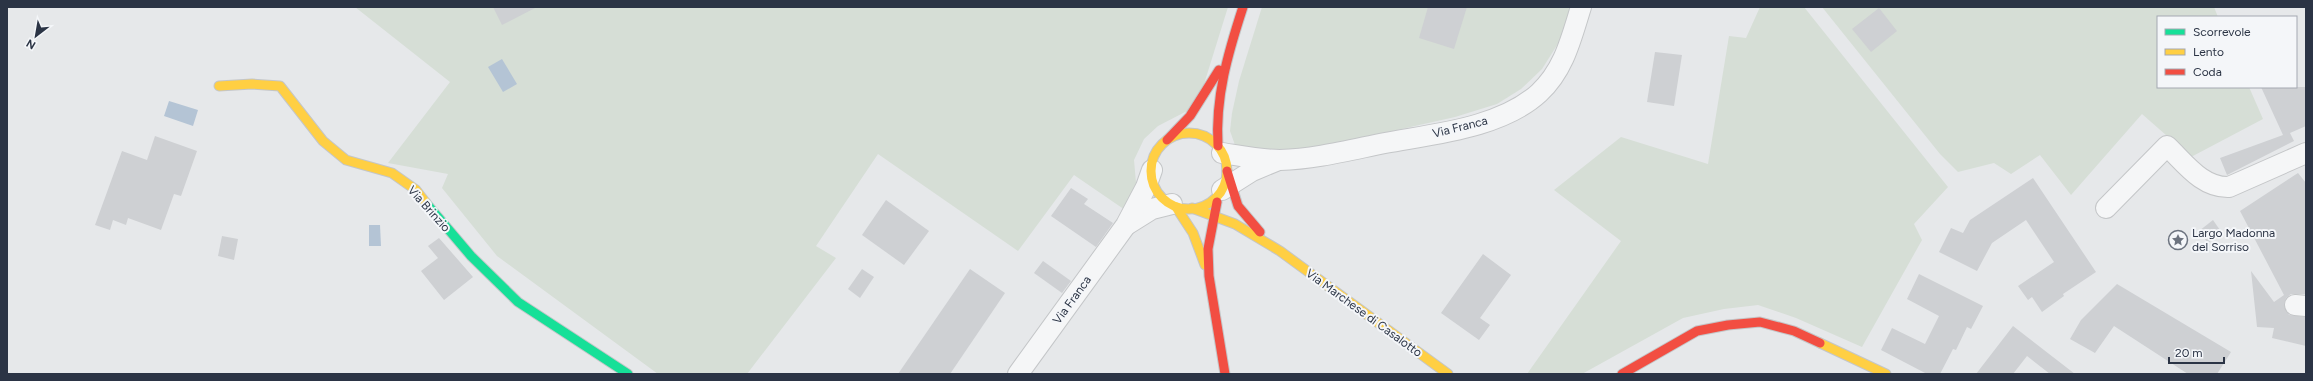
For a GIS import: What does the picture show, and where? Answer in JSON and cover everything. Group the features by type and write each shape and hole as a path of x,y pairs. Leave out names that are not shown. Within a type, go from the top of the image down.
{"street":[{"path":"1225,374 1209,276 1208,249 1223,173 1216,128 1218,105 1226,58 1242,7"},
{"name":"Via Franca","path":"1279,160 1332,154 1466,127 1507,114 1538,94 1558,71 1569,46 1580,7"},
{"path":"1126,225 1146,187 1158,149 1202,100 1226,58"},
{"name":"Via Brinzio","path":"219,86 252,84 280,86 323,142 346,160 392,173 416,190 471,256 518,302 628,374"},
{"path":"1166,141 1176,135 1188,133 1199,134 1210,139 1238,206 1246,218 1280,251"},
{"path":"2106,208 2167,146 2205,182 2218,188 2229,187 2306,153"},
{"path":"1223,173 1252,171 1279,160"},
{"path":"1192,208 1207,204 1223,173 1279,160"},
{"path":"1152,170 1157,190 1174,205 1193,233 1209,276"},
{"path":"1238,206 1239,193 1244,181 1252,171"},
{"path":"1126,225 1152,209 1174,205 1192,208 1235,224 1280,251"},
{"name":"Via Franca","path":"1018,374 1126,225"},
{"name":"Via Marchese di Casalotto","path":"1280,251 1448,374"},
{"path":"1622,374 1697,331 1728,325 1760,322 1794,331 1886,374"}],"shaded area":[{"path":"355,7 1228,7 1200,97 1187,111 1158,126 1144,139 1134,160 1137,194 1128,212 1074,175 1018,251 878,154 816,246 836,258 747,374 658,374 497,256 442,188 448,174 388,163 450,82"},
{"path":"1262,7 1571,7 1561,39 1542,69 1521,89 1497,104 1455,117 1281,156 1245,152 1235,145 1230,131 1232,113 1239,81"},
{"path":"1760,7 1804,7 1948,187 1914,224 1922,240 1862,347 1796,318 1758,305 1724,309 1683,318 1582,374 1527,374 1621,241 1554,190 1621,137 1708,164 1729,36 1746,38"},
{"path":"1822,7 2214,7 2218,16 2157,16 2157,88 2249,88 2263,119 2191,157 2142,114 2071,195 2040,155 2011,174 1994,163 1958,172 1940,154"}],"water":[{"path":"502,59 517,84 503,92 488,67"},
{"path":"169,101 198,110 193,126 164,116"},
{"path":"369,225 380,225 381,246 369,246"}],"building":[{"path":"493,7 537,7 502,25"},
{"path":"1428,7 1467,7 1454,49 1419,38"},
{"path":"1879,8 1897,31 1871,52 1852,29"},
{"path":"1655,52 1682,55 1674,106 1647,102"},
{"path":"2306,87 2306,126 2290,133 2294,141 2227,175 2220,158 2283,135 2261,88"},
{"path":"155,136 197,151 181,196 174,194 161,230 128,218 126,225 113,220 110,230 95,225 122,151 147,160"},
{"path":"2298,173 2306,183 2306,294 2291,294 2286,298 2284,304 2289,315 2306,317 2306,346 2272,338 2274,328 2257,327 2251,271 2274,302 2284,295 2240,211"},
{"path":"2033,178 2096,272 2063,294 2064,296 2042,312 2032,297 2028,300 2018,286 2054,262 2026,220 1992,243 1977,271 1939,252 1951,228 1963,233 1970,220"},
{"path":"1071,188 1088,199 1084,204 1113,223 1096,247 1051,216"},
{"path":"886,200 929,231 904,265 862,235"},
{"path":"2213,220 2222,233 2208,243 2199,231"},
{"path":"222,236 238,239 234,260 218,256"},
{"path":"439,238 473,277 444,300 421,271 438,258 428,246"},
{"path":"1483,254 1511,275 1480,318 1490,325 1479,340 1441,313"},
{"path":"1043,261 1071,281 1062,293 1034,273"},
{"path":"862,269 874,277 860,298 848,289"},
{"path":"970,269 1005,293 950,374 898,374"},
{"path":"1919,274 1983,306 1971,329 1967,327 1956,350 1953,349 1940,374 1927,374 1881,350 1892,328 1925,344 1939,316 1907,299"},
{"path":"2117,284 2231,352 2217,374 2188,374 2114,326 2095,353 2070,339 2081,320"},
{"path":"2013,326 2075,374 2050,374 2027,356 2013,374 1976,374"}],"traffic: fast":[{"path":"426,203 471,256 518,302 628,374"}],"traffic: slow":[{"path":"219,86 252,84 280,86 323,141 346,160 392,173 416,190 426,203"},
{"path":"1189,133 1203,136 1216,144 1224,157 1227,171 1224,185 1216,198 1203,206 1189,209 1175,206 1162,198 1154,185 1151,171 1154,157 1162,144 1175,136 1189,133"},
{"path":"1176,207 1193,233 1205,265"},
{"path":"1192,208 1235,224 1280,251 1448,374"},
{"path":"1820,343 1886,374"}],"traffic: jam":[{"path":"1218,146 1219,110 1224,75 1232,41 1243,7"},
{"path":"1167,140 1190,116 1219,70"},
{"path":"1227,171 1238,206 1260,232"},
{"path":"1217,202 1208,249 1209,276 1225,374"},
{"path":"1622,374 1697,331 1728,325 1760,322 1794,331 1820,343"}],"place":[{"name":"Largo Madonna del Sorriso","path":"2178,240"}]}
